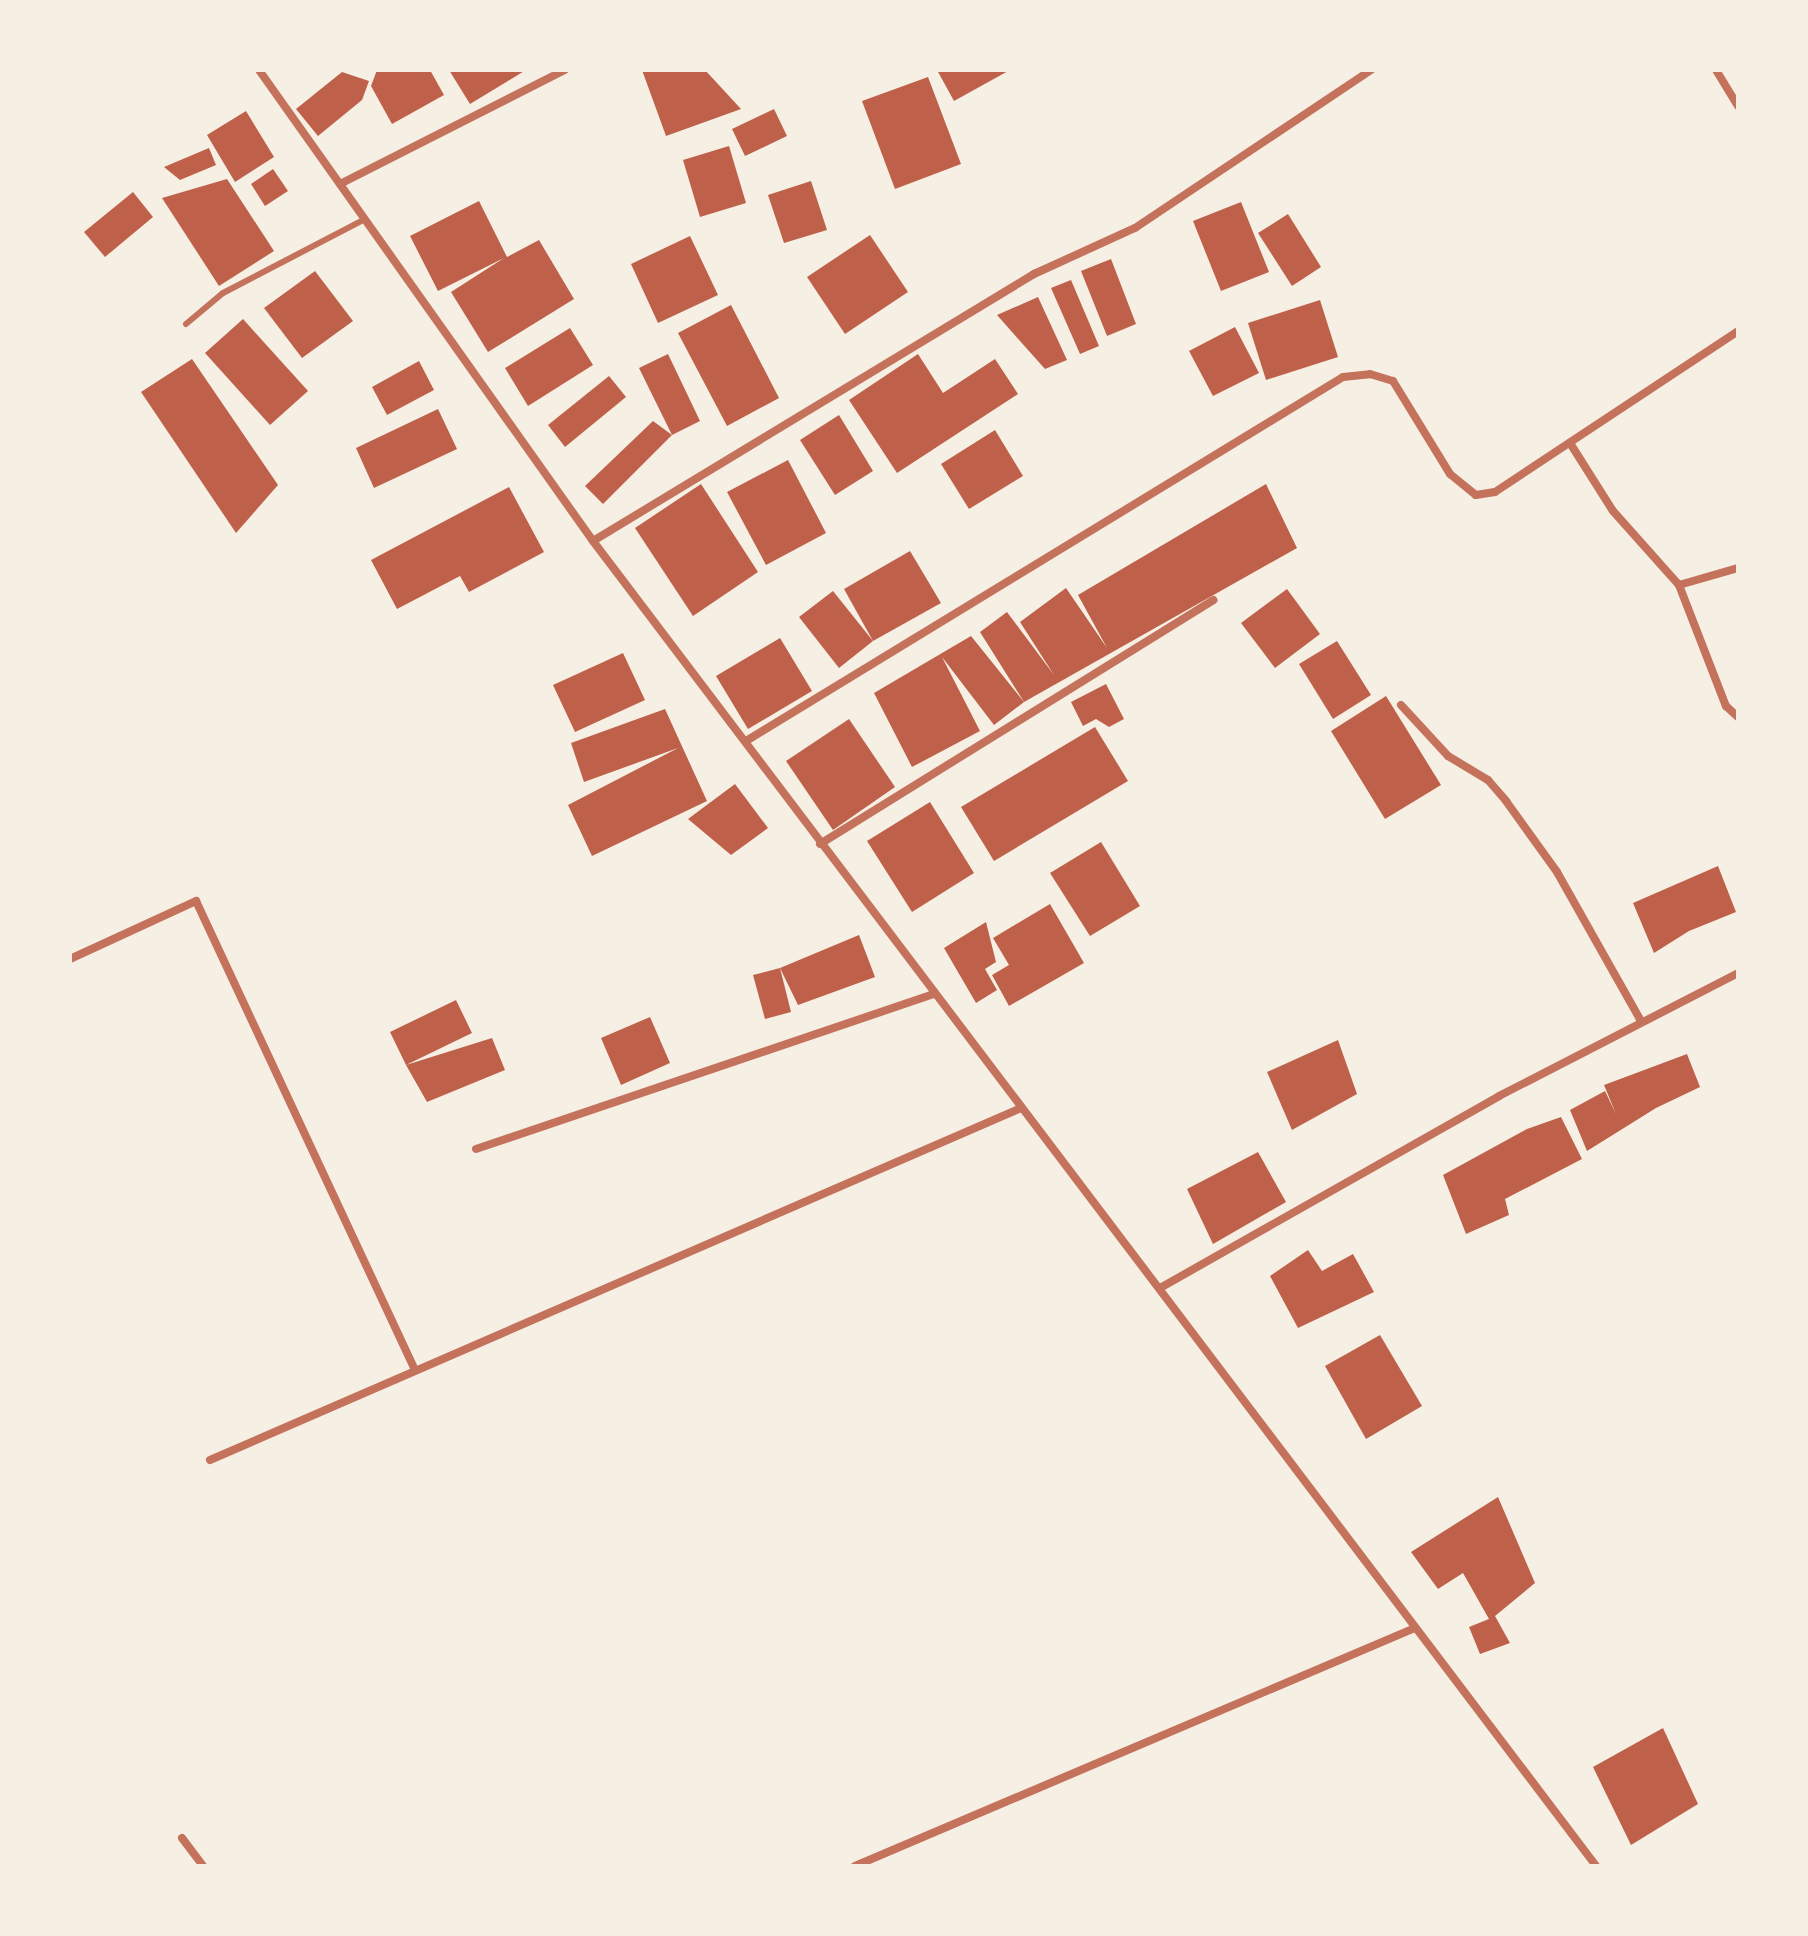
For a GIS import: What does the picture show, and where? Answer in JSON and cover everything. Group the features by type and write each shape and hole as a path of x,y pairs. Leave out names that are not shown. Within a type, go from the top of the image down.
{"street":[{"path":"259,70 593,541 1596,1866"},
{"path":"340,184 565,70"},
{"path":"593,541 1034,274 1135,228 1371,70"},
{"path":"1716,70 1738,106"},
{"path":"746,741 1343,377 1370,374 1393,381 1450,474 1476,495 1495,492 1738,331"},
{"path":"1570,443 1613,511 1679,585 1726,706 1738,717"},
{"path":"1679,585 1738,568"},
{"path":"820,844 1214,600"},
{"path":"1401,705 1448,756 1488,780 1506,801 1557,872 1641,1021"},
{"path":"70,959 196,901 415,1370"},
{"path":"1160,1288 1641,1021 1738,973"},
{"path":"476,1149 934,994"},
{"path":"210,1460 1021,1108"},
{"path":"855,1866 1415,1628"},
{"path":"182,1838 203,1866"}],"lane":[{"path":"186,324 223,293 365,219"}],"building":[{"path":"377,70 430,70 444,95 392,124 371,86"},
{"path":"449,70 526,70 470,104"},
{"path":"642,70 705,70 741,109 666,136"},
{"path":"937,70 1010,70 954,101"},
{"path":"342,72 369,81 362,100 318,136 296,109"},
{"path":"928,77 961,164 895,189 862,101"},
{"path":"774,109 787,136 745,156 732,129"},
{"path":"246,111 274,157 235,182 207,135"},
{"path":"729,146 746,203 700,217 683,160"},
{"path":"209,148 216,165 180,180 164,167"},
{"path":"273,169 288,191 265,206 251,184"},
{"path":"227,179 274,251 219,286 162,198"},
{"path":"811,181 827,230 784,243 768,195"},
{"path":"133,192 153,217 105,257 84,232"},
{"path":"479,201 507,257 539,240 574,299 488,352 451,292 504,258 438,291 410,236"},
{"path":"1241,202 1269,272 1221,291 1193,221"},
{"path":"1288,214 1321,267 1292,286 1258,233"},
{"path":"870,235 908,292 845,334 807,277"},
{"path":"690,236 718,295 658,323 631,264"},
{"path":"1111,259 1136,324 1107,336 1081,271"},
{"path":"315,271 353,321 302,358 264,308"},
{"path":"1071,280 1099,346 1080,354 1051,288"},
{"path":"1038,297 1067,360 1045,369 997,315"},
{"path":"1320,300 1338,357 1266,380 1248,323"},
{"path":"731,305 779,398 727,426 678,333"},
{"path":"243,319 308,391 270,425 205,353"},
{"path":"1235,327 1259,373 1213,396 1189,351"},
{"path":"570,328 593,365 528,406 505,368"},
{"path":"668,354 700,421 672,435 639,368"},
{"path":"918,354 943,393 995,359 1018,394 897,473 849,400"},
{"path":"192,359 278,485 236,533 141,392"},
{"path":"419,361 434,390 387,415 372,387"},
{"path":"609,376 626,397 565,447 548,425"},
{"path":"438,409 457,449 374,488 356,448"},
{"path":"839,415 873,471 835,495 800,440"},
{"path":"653,421 672,435 603,504 585,486"},
{"path":"995,430 1023,476 969,509 941,464"},
{"path":"788,460 826,533 766,565 727,492"},
{"path":"701,484 758,572 693,616 635,528"},
{"path":"1266,484 1297,548 1024,702 980,632 1007,612 1054,675 1020,622 1066,588 1107,648 1078,595"},
{"path":"509,487 544,552 469,592 460,576 397,609 371,560"},
{"path":"910,551 941,603 873,641 844,589"},
{"path":"1287,589 1320,634 1275,668 1241,623"},
{"path":"833,591 873,641 839,668 799,617"},
{"path":"971,636 1024,702 994,725 942,657 980,731 912,767 874,693"},
{"path":"780,638 812,691 748,729 716,676"},
{"path":"1337,641 1371,695 1333,719 1299,664"},
{"path":"623,653 645,700 575,732 553,685"},
{"path":"1106,684 1124,719 1109,727 1096,719 1083,726 1071,702"},
{"path":"1386,696 1441,785 1385,819 1331,731"},
{"path":"665,709 707,801 592,856 568,805 678,748 584,782 571,743"},
{"path":"849,719 895,787 833,830 786,761"},
{"path":"1095,727 1128,781 994,861 961,807"},
{"path":"735,784 768,828 731,855 688,819"},
{"path":"930,802 974,873 912,912 867,841"},
{"path":"1101,842 1140,906 1090,936 1050,873"},
{"path":"1718,866 1736,912 1689,931 1654,953 1633,903"},
{"path":"1050,904 1084,963 1009,1006 992,975 1009,965 993,938"},
{"path":"986,922 996,962 985,969 997,990 976,1003 944,948"},
{"path":"859,935 875,977 798,1005 780,968"},
{"path":"780,968 791,1012 765,1019 753,975"},
{"path":"456,1000 472,1033 406,1065 390,1032"},
{"path":"650,1017 670,1063 621,1085 601,1038"},
{"path":"492,1038 505,1070 427,1102 406,1065"},
{"path":"1338,1040 1357,1094 1292,1130 1267,1072"},
{"path":"1687,1054 1700,1087 1656,1108 1587,1151 1570,1110 1605,1091 1616,1114 1604,1085"},
{"path":"1561,1117 1582,1159 1505,1199 1509,1215 1466,1234 1443,1175 1527,1129"},
{"path":"1258,1152 1286,1202 1213,1244 1187,1189"},
{"path":"1308,1250 1322,1271 1353,1254 1374,1292 1298,1328 1270,1276"},
{"path":"1380,1335 1422,1406 1366,1439 1325,1366"},
{"path":"1498,1497 1535,1583 1495,1616 1510,1643 1480,1654 1469,1627 1489,1619 1463,1573 1438,1589 1411,1552"},
{"path":"1663,1728 1698,1804 1631,1845 1593,1767"}]}
